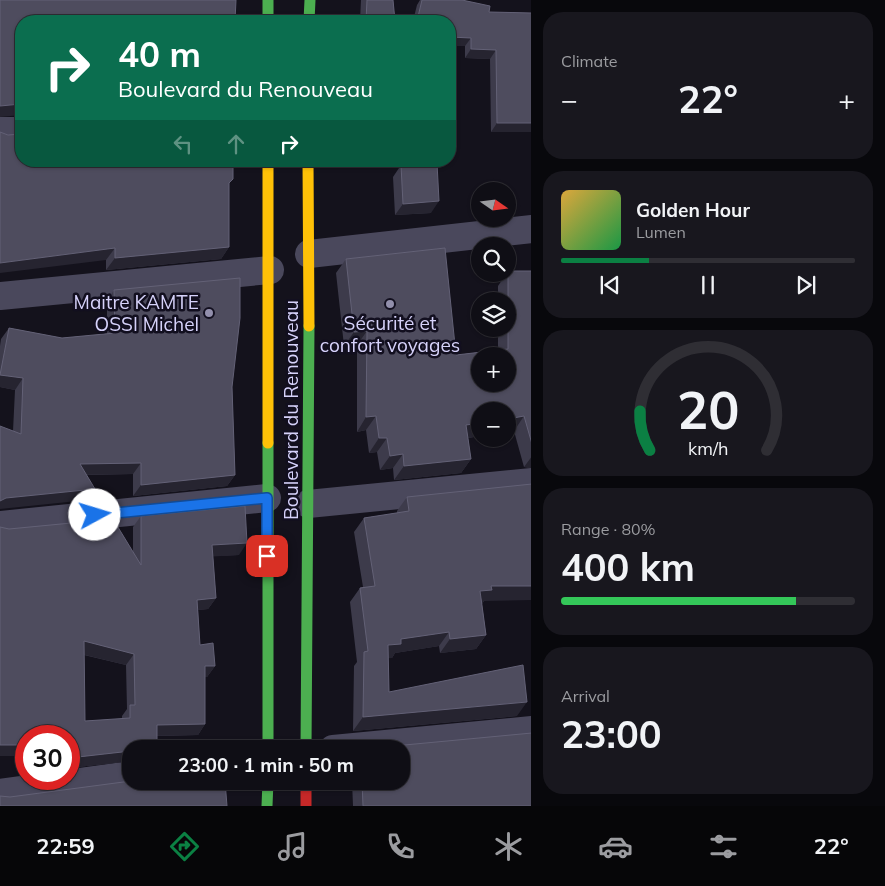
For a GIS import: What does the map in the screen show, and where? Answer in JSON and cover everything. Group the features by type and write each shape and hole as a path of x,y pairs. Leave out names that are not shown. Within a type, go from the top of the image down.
{"main road":[{"path":"268,0 268,15"},
{"path":"309,15 310,0"},
{"name":"Boulevard du Renouveau","path":"268,167 270,270 267,498 268,740"},
{"name":"Boulevard du Renouveau","path":"306,740 310,254 308,167"},
{"path":"267,806 268,790"},
{"path":"306,790 306,806"}],"street":[{"path":"0,131 15,131"},
{"path":"310,254 531,229"},
{"path":"0,296 270,270"},
{"path":"308,504 531,482"},
{"path":"0,525 267,498"},
{"path":"410,742 531,730"},
{"path":"0,793 122,776"}],"building":[{"path":"0,0 236,0 235,15 15,15 15,105 0,106"},
{"path":"367,0 393,0 394,15 366,15"},
{"path":"422,0 462,0 490,6 489,12 531,13 531,123 497,123 496,50 471,49 471,38 456,37 456,15 418,15"},
{"path":"0,132 8,135 15,134 15,167 233,167 233,179 229,183 229,247 115,258 115,248 0,263"},
{"path":"401,167 437,167 439,201 403,204"},
{"path":"445,248 456,355 471,353 471,392 516,392 516,347 508,347 508,337 516,337 516,292 508,292 508,282 516,282 516,271 531,271 531,440 524,416 516,418 516,402 471,402 471,424 466,425 471,459 404,466 403,454 390,456 387,438 379,438 376,416 366,417 367,331 354,332 346,259"},
{"path":"240,278 240,318 232,387 235,475 141,485 141,463 80,464 95,489 6,498 0,501 0,426 21,434 23,378 0,375 9,328 62,338 115,333 114,290"},
{"path":"531,484 531,586 491,586 492,590 480,591 486,635 450,639 449,632 401,639 401,644 388,645 389,692 523,665 527,702 363,717 364,652 368,651 360,588 375,586 364,518 409,511 407,497"},
{"path":"245,506 247,543 212,545 216,598 197,600 200,645 213,643 215,666 205,666 205,724 157,725 157,740 122,740 122,752 80,757 80,725 15,725 15,745 0,745 0,527 9,529 113,519 141,565 141,516","holes":["84,641 134,654 135,705 130,705 130,718 85,721"]},
{"path":"531,733 531,806 363,806 362,790 410,790 410,744"},
{"path":"122,782 122,790 226,790 227,806 0,806 0,796 10,797 63,790 80,790 80,788"}],"traffic: fast":[{"path":"268,0 268,15"},
{"path":"309,15 310,0"},
{"path":"306,740 309,326"},
{"path":"268,443 268,740"},
{"path":"267,806 268,790"}],"traffic: slow":[{"path":"268,167 268,443"},
{"path":"308,167 309,326"}],"traffic: jam":[{"path":"306,790 306,806"}],"place":[{"name":"Sécurité et confort voyages","path":"390,304"},
{"name":"Maitre KAMTE OSSI Michel","path":"209,313"}],"route":[{"path":"95,515 267,498 267,556"}]}
